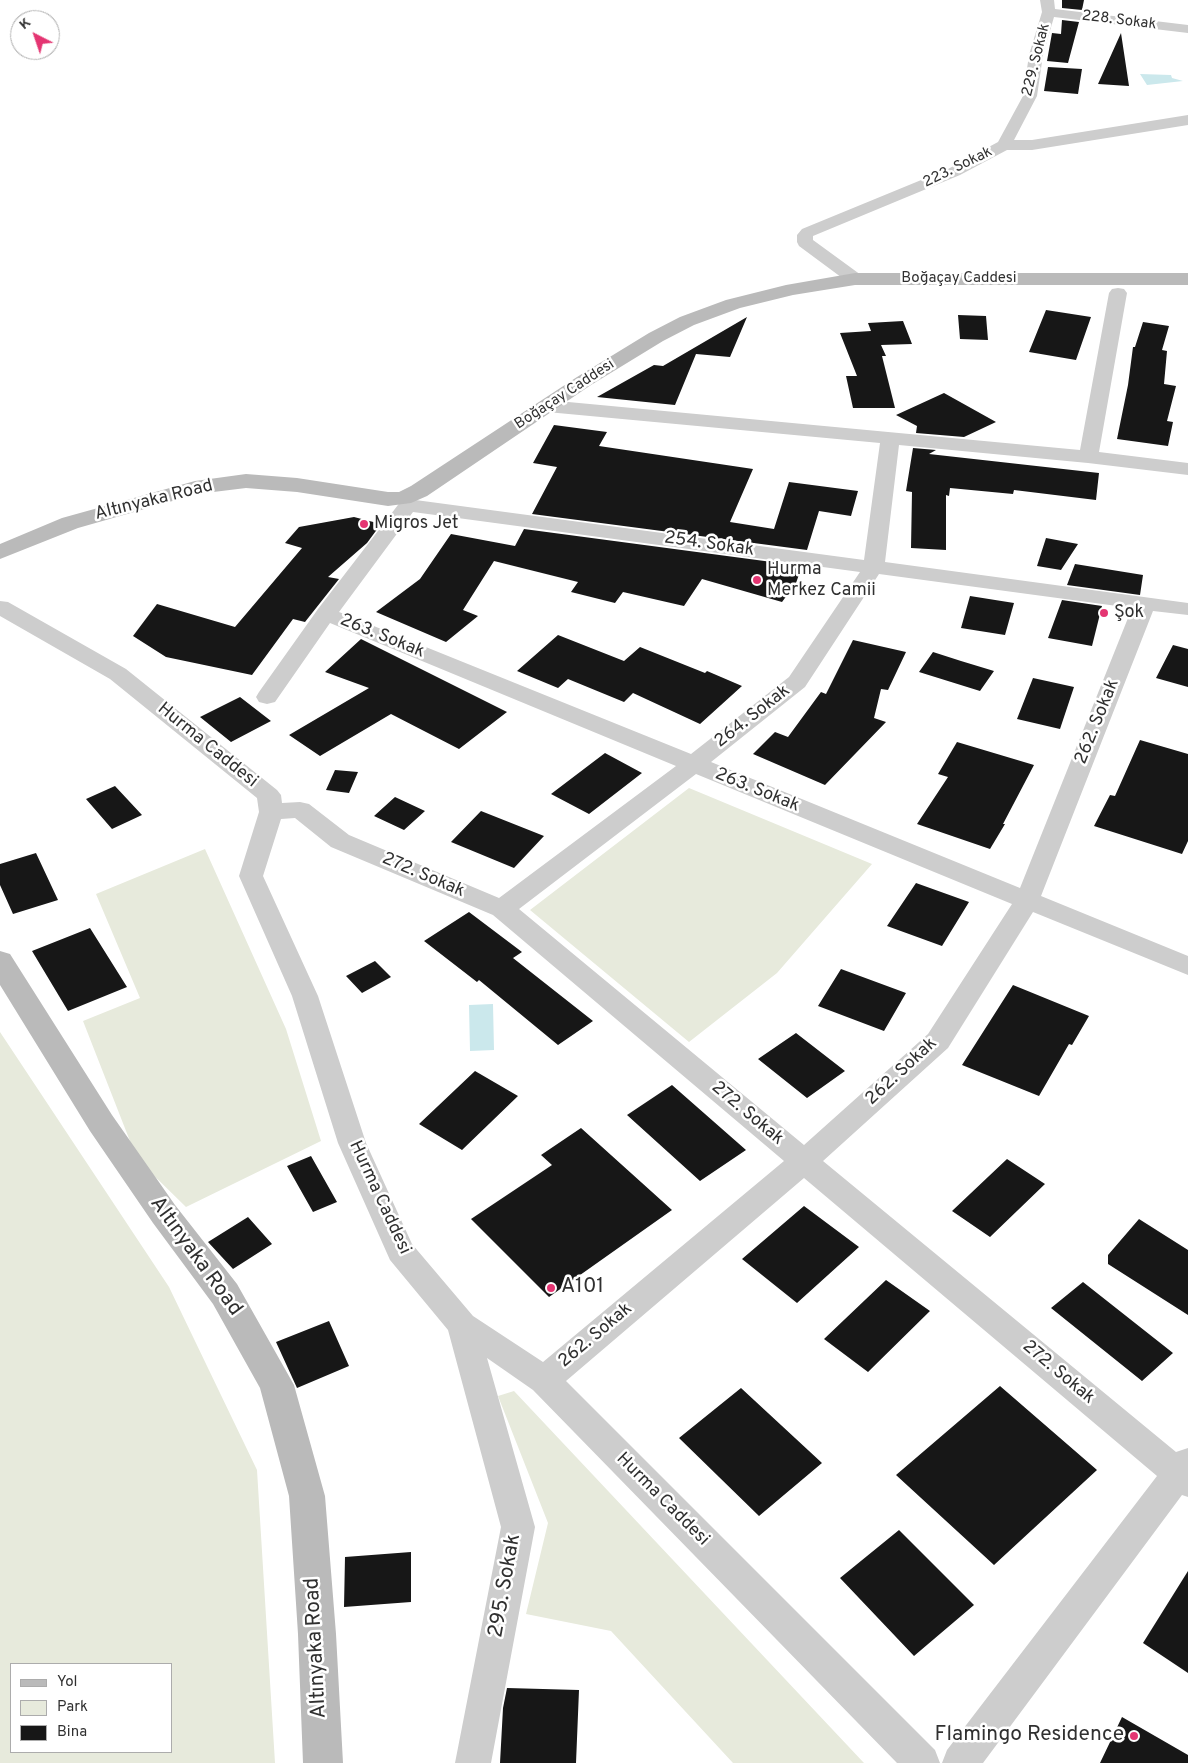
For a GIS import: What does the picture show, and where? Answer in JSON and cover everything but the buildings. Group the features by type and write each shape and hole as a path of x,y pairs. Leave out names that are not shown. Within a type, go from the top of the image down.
{"main road":[{"name":"Boğaçay Caddesi","path":"406,501 547,406 656,337 687,320 733,304 793,289 855,279 1188,279"},
{"name":"Boğaçay Caddesi","path":"733,304 802,296 904,291 1188,293"},
{"name":"Altınyaka Road","path":"2,549 90,517 195,488 254,482 297,485 406,501"},
{"name":"Altınyaka Road","path":"0,960 100,1123 164,1214 225,1294 277,1385 307,1496 317,1634 323,1763"}],"street":[{"name":"228. Sokak","path":"1048,6 1188,29"},
{"name":"229. Sokak","path":"1004,145 1030,96 1036,55 1048,6"},
{"name":"223. Sokak","path":"855,279 805,242 805,235 812,229 954,172 1004,145 1032,145 1188,120"},
{"path":"1088,457 1118,293"},
{"path":"547,406 1088,457 1188,469"},
{"path":"874,566 890,438"},
{"path":"267,697 406,501"},
{"name":"254. Sokak","path":"406,501 1188,610"},
{"name":"264. Sokak","path":"502,909 693,765 798,682 874,566"},
{"name":"262. Sokak","path":"544,1380 804,1162 938,1041 1027,901 1145,603"},
{"name":"Hurma Caddesi","path":"0,607 118,674 269,795 271,812 251,876 305,996 352,1143 401,1251 462,1325 544,1380 922,1763"},
{"name":"263. Sokak","path":"326,614 1188,966"},
{"name":"272. Sokak","path":"271,812 300,810 340,841 502,909 804,1162 1185,1472"},
{"name":"295. Sokak","path":"462,1325 518,1527 473,1763"},
{"path":"960,1763 1185,1472"}],"green space":[{"path":"689,788 872,864 777,973 689,1042 530,910"},
{"path":"205,849 286,1029 321,1141 186,1207 137,1159 83,1021 140,998 96,894"},
{"path":"0,1032 169,1287 257,1470 275,1763 0,1763"},
{"path":"514,1391 864,1763 733,1763 611,1631 526,1614 548,1523 498,1396"}],"water":[{"path":"1140,74 1171,75 1172,78 1183,81 1147,85"},
{"path":"493,1004 494,1050 470,1051 469,1005"}],"place":[{"name":"Migros Jet","path":"364,524"},
{"name":"Hurma Merkez Camii","path":"757,580"},
{"name":"Şok","path":"1104,613"},
{"name":"A101","path":"551,1288"},
{"name":"Flamingo Residence","path":"1134,1736"}]}
